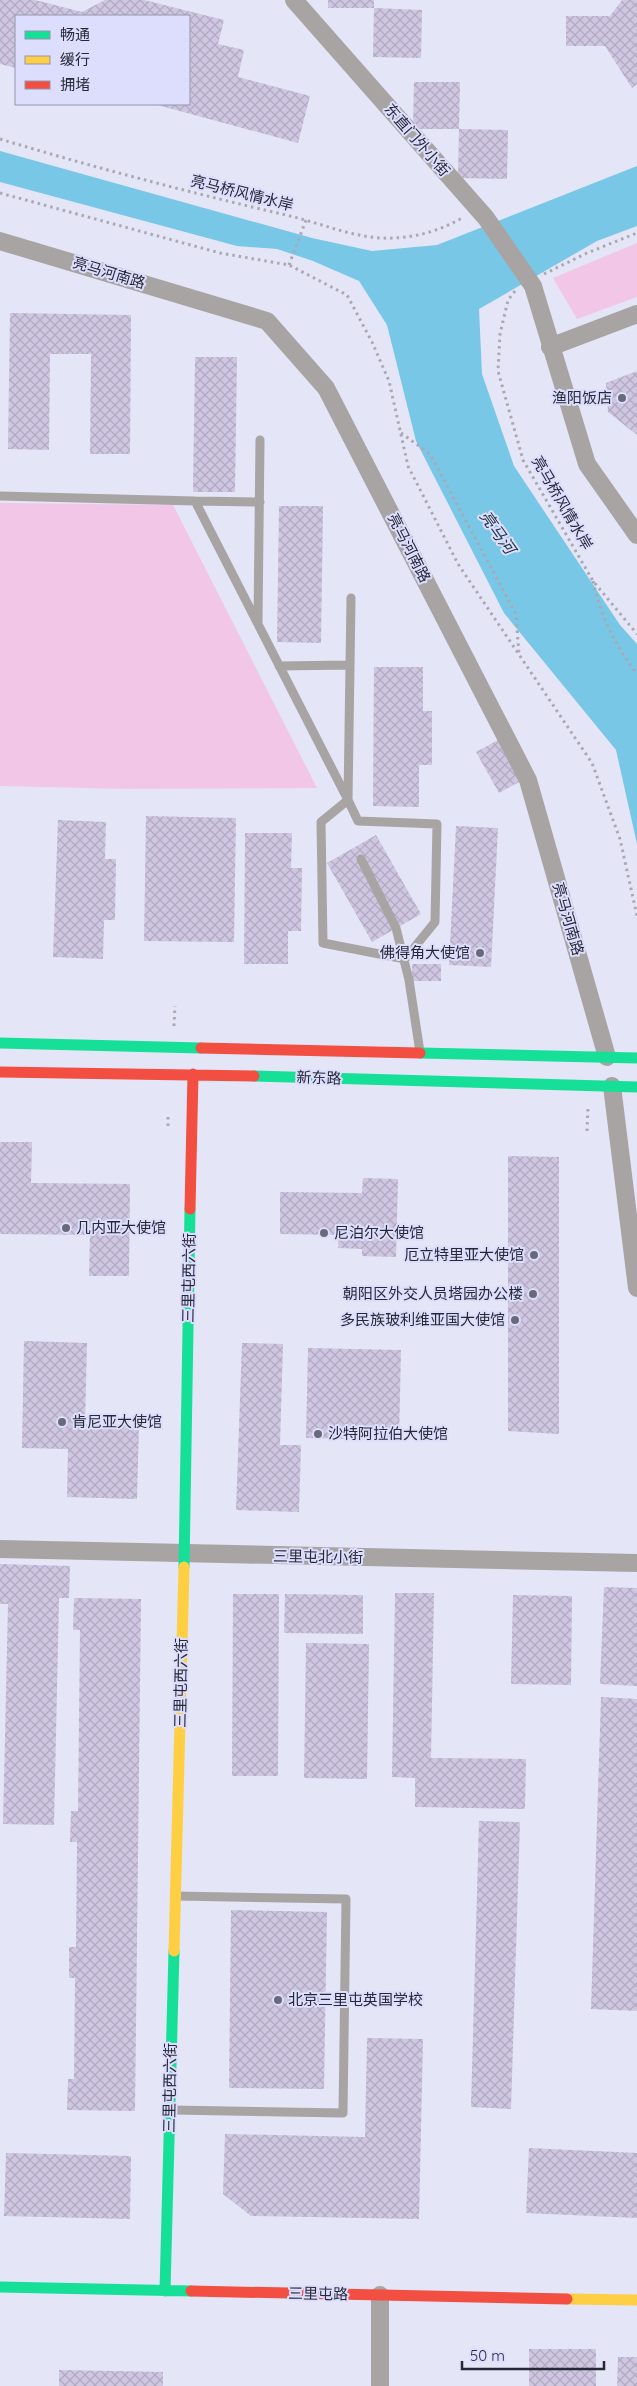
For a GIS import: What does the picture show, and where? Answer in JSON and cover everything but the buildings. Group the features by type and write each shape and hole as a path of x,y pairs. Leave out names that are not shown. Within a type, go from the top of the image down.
{"street":[{"name":"东直门外小街","path":"294,0 538,280 550,347"},
{"name":"亮马河南路","path":"0,241 267,321 326,388 528,780 607,1057"},
{"path":"637,314 550,347 587,464 637,535"},
{"name":"新东路","path":"0,1043 637,1058"},
{"name":"新东路","path":"0,1072 193,1074 637,1087"},
{"name":"三里屯西六街","path":"165,2291 184,1554 193,1074"},
{"path":"612,1086 637,1288"},
{"name":"三里屯北小街","path":"0,1549 637,1563"},
{"name":"三里屯路","path":"0,2287 637,2300"},
{"path":"380,2295 380,2386"}],"lane":[{"path":"258,624 260,440"},
{"path":"0,496 260,502"},
{"path":"196,501 358,821 437,824 435,922 405,959"},
{"path":"351,598 348,800 322,822 323,943 405,959"},
{"path":"279,666 349,665"},
{"path":"361,859 396,928 405,959 420,1053"},
{"path":"170,2110 343,2113 346,1899 175,1896"}],"path":[{"name":"亮马桥风情水岸","path":"0,139 109,172 306,220 346,233 393,238 440,230 481,213"},
{"path":"289,265 306,220"},
{"path":"538,280 587,253 637,232"},
{"name":"亮马桥风情水岸","path":"515,290 508,300 500,334 498,371 523,460 593,580 637,634"},
{"path":"401,433 430,454 516,614 520,657"},
{"name":"亮马桥风情水岸","path":"593,580 598,605 609,632 637,674"}],"shaded area":[{"path":"637,243 637,297 577,319 553,278"},
{"path":"0,503 173,505 317,788 128,789 0,786"}],"water":[{"name":"亮马河","path":"0,151 312,238 372,251 437,245 637,166 637,226 597,241 479,309 482,374 514,466 620,625 637,644 637,844 616,750 504,613 416,441 387,325 359,281 313,261 277,249 237,246 0,182"}],"traffic: fast":[{"path":"0,1043 201,1048"},
{"path":"420,1053 637,1058"},
{"path":"254,1076 637,1087"},
{"path":"184,1567 190,1209"},
{"path":"165,2291 174,1951"},
{"path":"0,2287 191,2291"}],"traffic: slow":[{"path":"174,1951 184,1567"},
{"path":"567,2299 637,2300"}],"traffic: jam":[{"path":"201,1048 420,1053"},
{"path":"0,1072 254,1076"},
{"path":"190,1209 193,1074"},
{"path":"191,2291 567,2299"}],"place":[{"name":"渔阳饭店","path":"622,398"},
{"name":"佛得角大使馆","path":"480,953"},
{"name":"几内亚大使馆","path":"66,1228"},
{"name":"尼泊尔大使馆","path":"324,1233"},
{"name":"厄立特里亚大使馆","path":"534,1255"},
{"name":"朝阳区外交人员塔园办公楼","path":"533,1294"},
{"name":"多民族玻利维亚国大使馆","path":"515,1320"},
{"name":"肯尼亚大使馆","path":"62,1422"},
{"name":"沙特阿拉伯大使馆","path":"318,1434"},
{"name":"北京三里屯英国学校","path":"278,2000"}]}
